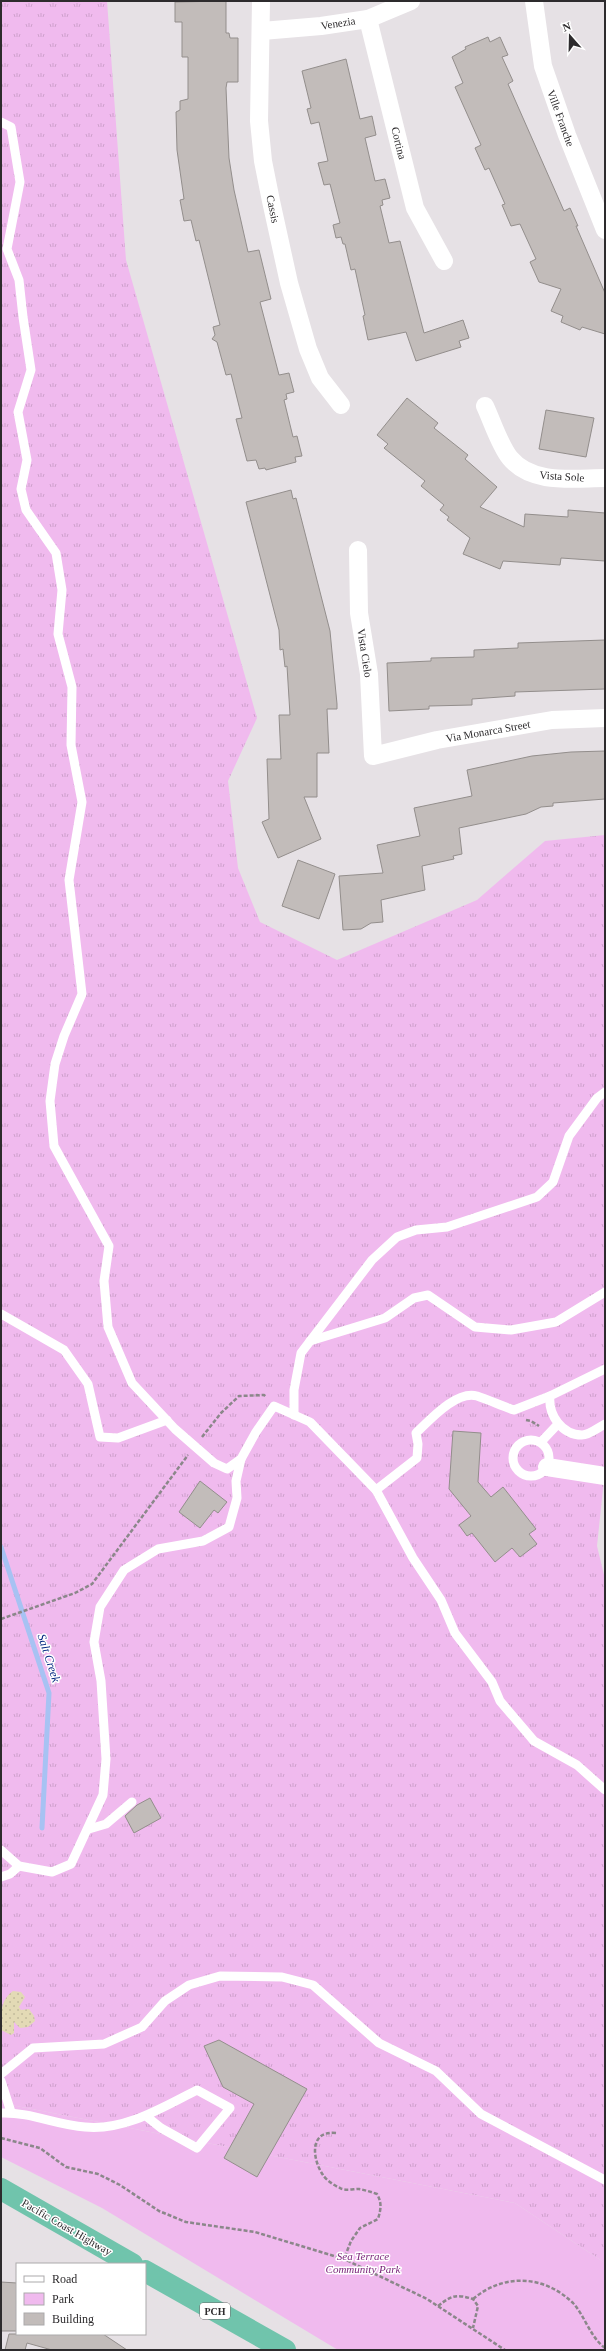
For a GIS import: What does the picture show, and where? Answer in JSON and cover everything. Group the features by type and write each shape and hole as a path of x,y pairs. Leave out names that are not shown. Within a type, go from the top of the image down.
{"highway":[{"name":"Pacific Coast Highway","path":"1,2189 130,2263"},
{"name":"PCH","path":"146,2272 285,2350"}],"street":[{"name":"Cassis","path":"261,1 262,30 260,121 263,161 289,283 308,349 320,378 341,405"},
{"name":"Venezia","path":"262,30 321,26 368,19 411,1"},
{"name":"Ville Franche","path":"534,1 542,66 567,135 605,230"},
{"name":"Cortina","path":"368,19 415,208 444,261"},
{"name":"Vista Sole","path":"485,406 510,458 528,474 556,478 605,478"},
{"name":"Vista Cielo","path":"358,550 359,613 369,674 373,756"},
{"name":"Via Monarca Street","path":"373,756 437,740 552,720 605,718"},
{"path":"547,1467 605,1476"}],"lane":[{"path":"1,122 11,127 20,182 7,249 19,280 22,317 31,370 18,412 27,460 21,489 26,510 56,553 62,590 58,634 72,687 70,745 82,802 69,880 82,994 64,1036 55,1064 50,1101 54,1146 109,1246 104,1281 108,1328 132,1383 175,1429 214,1463 227,1469 242,1459"},
{"path":"294,1415 294,1390 301,1353 372,1260 397,1237 416,1230 447,1227 536,1197 553,1182 569,1136 597,1098 605,1092"},
{"path":"310,1341 385,1318 414,1298 428,1295 475,1327 511,1330 556,1322 605,1292"},
{"path":"1,1314 64,1350 88,1384 100,1437 118,1438 167,1420"},
{"path":"376,1490 417,1458 418,1444 416,1433 446,1405 464,1396 475,1395 514,1410 550,1396 605,1369"},
{"path":"550,1396 549,1407 558,1424 571,1433 584,1435 605,1424"},
{"path":"1,1850 19,1866 52,1872 71,1864 89,1829 103,1796 106,1758 101,1681 94,1642 100,1607 124,1570 158,1549 203,1541 229,1527 237,1498 236,1481 242,1459 256,1432 274,1406 310,1422 376,1490 413,1558 441,1600 455,1633 492,1682 500,1701 534,1741 577,1765 605,1790"},
{"path":"540,1442 558,1424"},
{"path":"527,1440 540,1442 549,1453 547,1467 542,1472 528,1476 516,1468 513,1462 513,1455 520,1443 527,1440"},
{"path":"89,1829 106,1824 132,1802"},
{"path":"1,1877 10,1874 19,1866"},
{"path":"1,2074 33,2048 104,2044 142,2027 165,2001 189,1985 220,1976 282,1977 314,1985 379,2043 436,2071 482,2114 605,2180"},
{"path":"1,2081 11,2112"},
{"path":"1,2113 24,2113 85,2127 105,2127 146,2116 197,2090 230,2108 197,2148 161,2128 146,2116"}],"path":[{"path":"198,1442 221,1413 239,1396 264,1395 274,1406"},
{"path":"524,1420 531,1421 549,1433"},
{"path":"1,1619 75,1593 92,1584 189,1454"},
{"path":"336,2133 327,2132 320,2136 315,2145 316,2160 323,2176 341,2189 360,2190 377,2194 381,2200 378,2219 360,2228 351,2242 344,2259"},
{"path":"1,2138 40,2148 66,2167 98,2174 120,2185 159,2211 186,2222 255,2232 344,2259 438,2306 474,2328 505,2350"},
{"path":"473,2299 484,2290 510,2280 542,2283 573,2303 605,2348"},
{"path":"438,2306 448,2298 458,2295 473,2299 478,2306 474,2328"}],"green space":[{"path":"1,1 107,1 126,260 257,718 228,781 238,868 260,922 337,960 477,900 545,841 605,835 605,1470 597,1546 605,1579 605,2263 515,2203 1,2103"},
{"name":"Sea Terrace Community Park","path":"1,2103 515,2203 605,2263 605,2350 338,2350 102,2208 1,2157"}],"sand":[{"path":"13,1991 21,1992 25,1997 19,2007 21,2010 29,2009 34,2016 35,2021 28,2027 20,2028 14,2022 14,2033 11,2035 1,2030 1,2018 3,2003"}],"building":[{"path":"226,1 226,33 229,33 230,38 238,38 238,82 227,82 226,88 229,158 234,190 248,252 259,250 271,299 260,302 279,375 289,373 294,392 286,394 287,399 284,400 293,437 297,436 302,456 295,457 296,462 266,470 265,468 259,469 256,460 247,461 236,419 242,418 231,374 226,375 217,342 212,339 215,335 213,327 220,325 199,240 196,241 191,220 184,221 180,200 184,199 177,150 176,112 180,110 180,101 188,99 188,57 182,57 182,22 175,22 175,2"},
{"path":"488,37 490,42 500,37 508,55 502,57 513,81 508,84 564,211 570,208 578,226 576,226 605,293 605,334 582,327 580,330 561,322 563,316 551,311 561,289 539,282 530,262 536,259 520,224 511,226 502,205 505,204 489,168 485,170 475,148 481,145 455,87 463,83 452,57 466,49 465,47"},
{"path":"346,59 360,119 372,116 376,135 365,138 375,181 385,179 390,198 382,200 383,205 380,206 389,243 400,241 424,333 463,320 469,338 459,341 461,347 416,361 406,332 368,340 363,316 365,315 355,269 351,270 345,244 343,244 341,237 336,238 333,225 340,223 330,184 324,185 318,163 328,161 319,122 311,124 307,109 311,108 302,71"},
{"path":"407,398 438,423 434,428 468,455 465,459 497,487 480,507 524,527 525,514 568,517 568,510 605,513 605,561 561,558 560,565 503,561 500,569 463,554 470,538 447,520 449,517 440,510 444,505 421,486 425,481 384,448 388,444 377,435"},
{"path":"546,410 594,418 586,457 539,449"},
{"path":"291,490 293,499 296,498 330,631 337,709 327,709 329,753 317,753 317,797 304,797 321,839 278,858 262,822 269,819 267,759 281,759 279,715 290,715 287,666 285,667 283,649 280,650 279,630 246,502"},
{"path":"605,640 605,689 515,692 515,696 472,699 472,705 429,706 429,709 389,711 387,663 431,661 431,658 474,657 474,650 518,648 518,643"},
{"path":"605,751 605,799 553,803 553,806 541,807 526,814 459,828 462,854 453,856 454,859 422,866 425,890 381,900 383,922 371,923 361,929 343,930 339,876 383,873 377,845 420,836 414,808 472,796 467,770 532,756 571,752"},
{"path":"298,860 335,874 319,919 282,906"},
{"path":"453,1431 481,1433 478,1482 491,1497 503,1487 536,1529 529,1534 537,1544 520,1557 512,1548 495,1562 472,1533 467,1536 459,1525 471,1516 449,1489"},
{"path":"200,1481 227,1502 218,1513 214,1510 200,1528 179,1512"},
{"path":"150,1798 161,1818 134,1833 125,1816 137,1805"},
{"path":"219,2040 307,2089 257,2177 224,2158 254,2104 223,2087 204,2046"},
{"path":"1,2282 16,2283 16,2331 1,2331"},
{"path":"9,2334 16,2334 104,2335 127,2350 52,2350 27,2343 25,2350 5,2350"}],"waterway":[{"name":"Salt Creek","path":"1,1547 49,1693 42,1828"}]}
